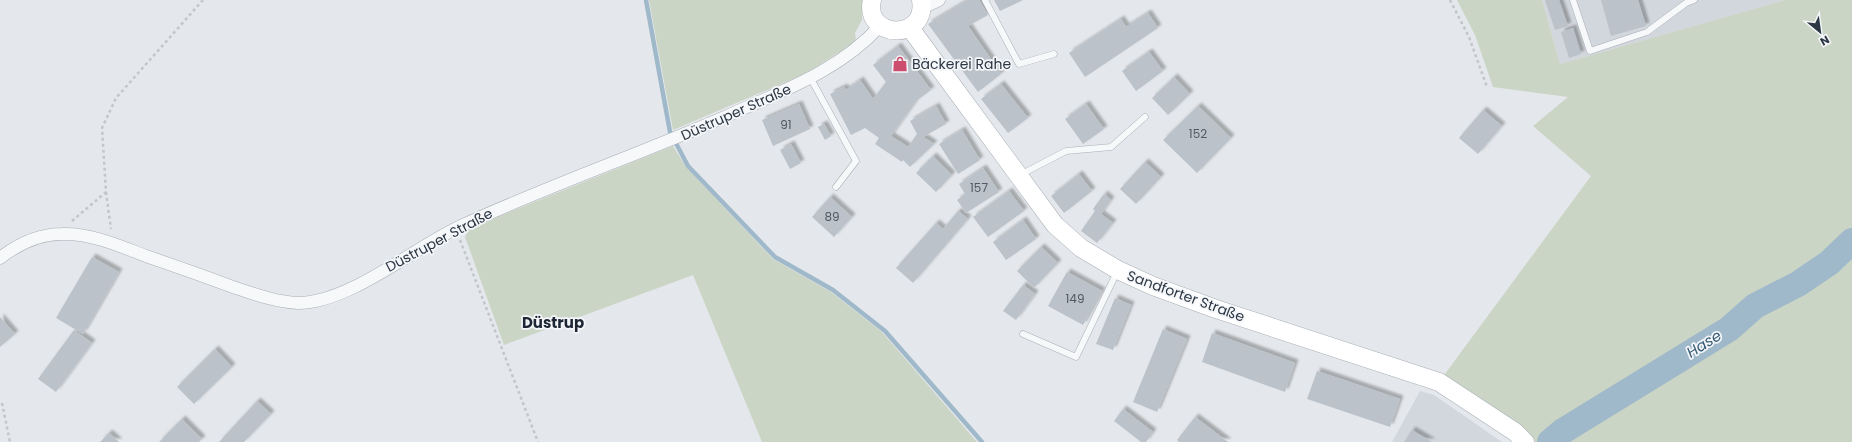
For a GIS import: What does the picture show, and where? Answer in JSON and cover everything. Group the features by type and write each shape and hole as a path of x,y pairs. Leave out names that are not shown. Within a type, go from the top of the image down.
{"street":[{"path":"872,0 872,12 880,26 895,31 910,28 920,16 921,4 939,0"},
{"name":"Düstruper Straße","path":"0,258 10,250 38,238 63,234 88,236 262,297 298,303 325,299 347,290 455,228 497,209 668,142 811,79 856,50 880,26"},
{"name":"Sandforter Straße","path":"910,28 1055,225 1081,248 1118,270 1153,286 1216,309 1439,382 1525,441"}],"lane":[{"path":"985,0 1019,64 1054,54"},
{"path":"1573,0 1590,51 1647,32 1686,3 1694,0"},
{"path":"811,79 856,161 836,186"},
{"path":"1019,176 1066,151 1111,147 1144,117"},
{"path":"1023,334 1076,357 1118,270"}],"path":[{"path":"113,244 106,192 102,128 116,98 203,0"},
{"path":"1450,0 1469,37 1487,87"},
{"path":"63,234 64,227 106,192"},
{"path":"455,228 538,442"},
{"path":"2,403 10,442"}],"shaded area":[{"path":"1542,0 1785,0 1560,64"},
{"path":"1420,391 1434,395 1502,442 1392,442"}],"green space":[{"path":"649,0 862,0 862,20 855,33 856,41 807,73 673,130"},
{"path":"1457,0 1542,0 1560,64 1785,0 1852,0 1852,442 1525,442 1439,382 1591,176 1533,126 1568,97 1493,87 1475,35"},
{"path":"673,146 686,167 773,259 831,292 882,332 977,442 762,442 693,275 504,345 465,237 468,231 499,216"}],"building":[{"path":"968,0 979,0 988,15 968,26 1001,74 978,92 928,24"},
{"path":"994,0 1023,0 1000,11"},
{"path":"1545,0 1559,0 1568,26 1555,30"},
{"path":"1601,0 1638,0 1646,26 1611,36"},
{"path":"1148,13 1158,28 1085,77 1069,53 1121,19 1126,27"},
{"path":"1573,28 1581,54 1569,58 1561,32"},
{"path":"898,46 931,90 916,101 891,136 908,147 917,134 910,121 936,106 946,124 923,137 934,144 910,167 903,160 902,162 875,144 879,138 865,128 851,135 830,94 844,87 846,90 860,80 873,99 886,82 873,65"},
{"path":"1149,52 1163,71 1136,91 1122,71"},
{"path":"1174,77 1190,94 1168,115 1152,98"},
{"path":"1001,84 1028,118 1008,133 981,99"},
{"path":"799,104 810,129 773,146 762,120"},
{"path":"1086,104 1104,129 1083,144 1065,119"},
{"path":"1198,106 1231,138 1197,173 1163,140"},
{"path":"1483,110 1502,126 1478,154 1459,138"},
{"path":"824,124 831,136 825,140 818,127"},
{"path":"962,130 980,160 958,174 939,144"},
{"path":"791,144 801,163 790,169 780,150"},
{"path":"933,156 952,175 936,192 916,173"},
{"path":"1145,162 1161,177 1136,204 1120,189"},
{"path":"983,168 999,192 966,213 957,200 965,194 959,184"},
{"path":"1079,174 1092,191 1064,213 1051,196"},
{"path":"1009,191 1024,211 988,237 973,217"},
{"path":"1104,194 1111,200 1101,214 1113,223 1097,243 1081,231 1095,211 1093,209"},
{"path":"830,197 852,217 834,237 812,217"},
{"path":"958,211 968,219 913,283 896,268 936,223 943,229"},
{"path":"1023,220 1036,239 1006,260 993,242"},
{"path":"1041,247 1058,263 1034,288 1017,271"},
{"path":"92,257 119,272 83,334 56,318"},
{"path":"1067,272 1102,291 1083,325 1048,306"},
{"path":"1023,285 1035,294 1016,320 1003,311"},
{"path":"1115,298 1131,305 1113,350 1096,344"},
{"path":"0,317 15,334 0,347"},
{"path":"1163,329 1187,339 1157,412 1133,402"},
{"path":"74,330 92,343 56,392 38,379"},
{"path":"1212,333 1295,363 1285,392 1202,362"},
{"path":"215,349 232,367 194,404 177,387"},
{"path":"1317,371 1400,399 1390,427 1307,399"},
{"path":"257,401 271,414 244,442 219,442"},
{"path":"1123,409 1153,432 1146,442 1141,442 1114,421"},
{"path":"1195,417 1228,442 1179,442 1177,440"},
{"path":"182,419 202,439 199,442 159,442"},
{"path":"1412,430 1432,442 1404,442"},
{"path":"109,433 119,442 100,442"}],"waterway":[{"path":"646,0 670,132 688,166 775,257 833,290 885,331 982,442"},
{"name":"Hase","path":"1550,442 1563,431 1729,329 1755,306 1798,284 1829,263 1852,241"}],"place":[{"name":"Bäckerei Rahe","path":"900,64"}],"district":[{"name":"Düstrup","path":"553,323"}]}
